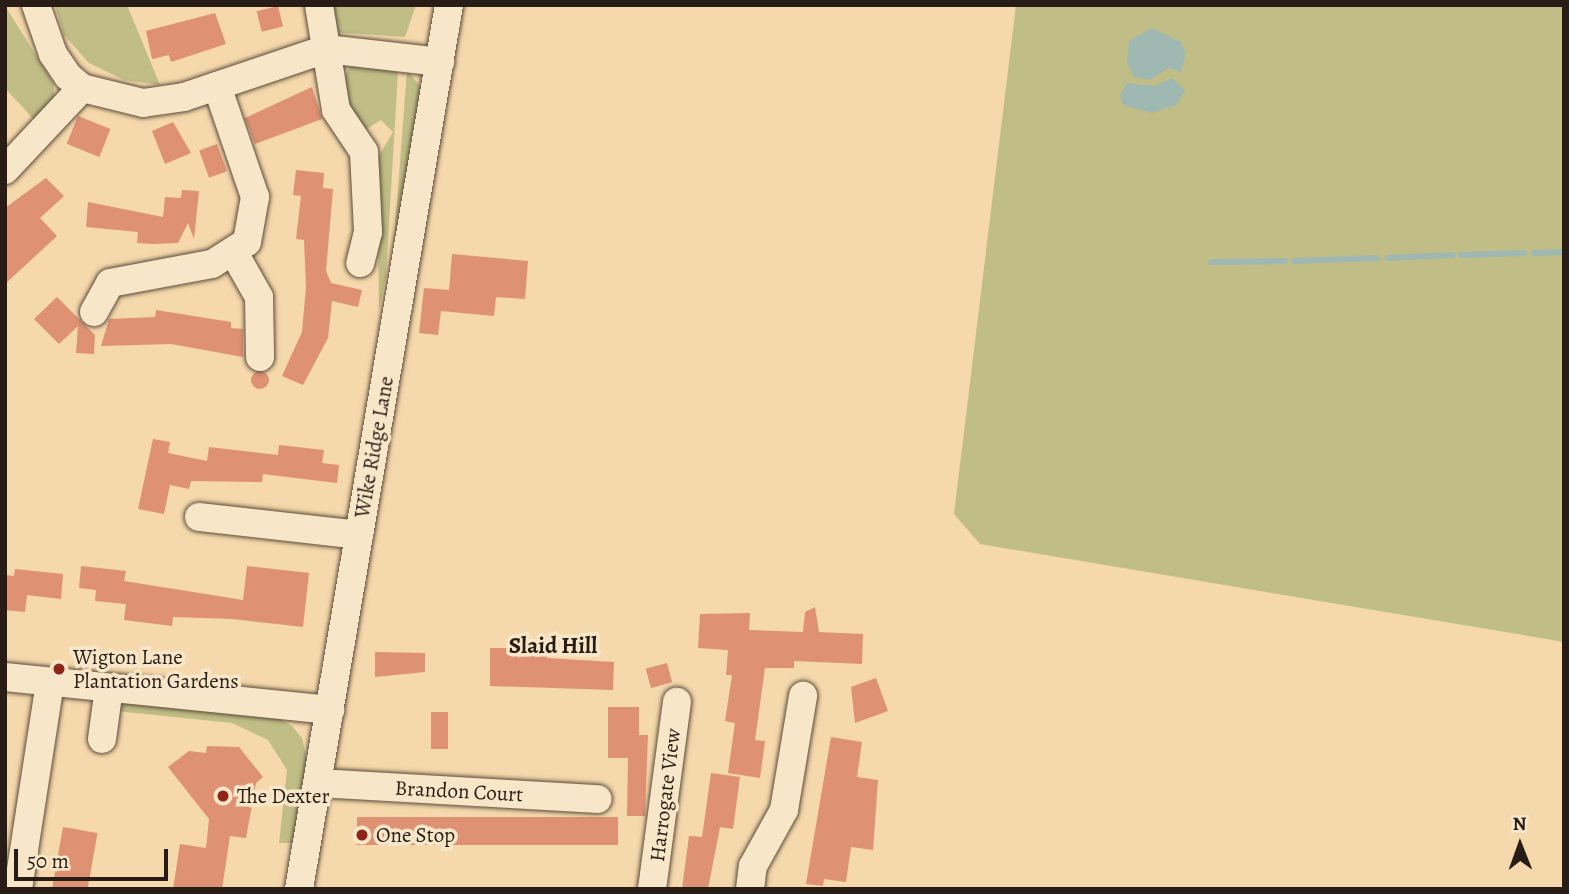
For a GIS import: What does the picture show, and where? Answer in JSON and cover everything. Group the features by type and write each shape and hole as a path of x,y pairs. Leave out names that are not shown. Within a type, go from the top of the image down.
{"street":[{"path":"36,5 52,54 82,88 143,103 217,86 326,50 440,62"},
{"path":"318,5 336,110 364,152 368,232 360,263"},
{"name":"Wike Ridge Lane","path":"299,889 449,5"},
{"path":"94,312 106,273 212,264 247,242 255,197 217,86"},
{"path":"5,170 82,88"},
{"path":"233,251 271,307 260,357"},
{"path":"199,517 359,535"},
{"path":"5,677 330,710"},
{"path":"18,889 50,682"},
{"path":"102,739 109,688"},
{"path":"750,889 753,866 784,810 803,696"},
{"name":"Harrogate View","path":"652,889 677,702"},
{"name":"Brandon Court","path":"319,783 598,799"}],"shaded area":[{"path":"55,5 127,5 160,85 124,80 89,63 64,35"},
{"path":"331,5 416,5 405,37 332,32"},
{"path":"1016,5 1564,5 1564,642 980,544 954,514"},
{"path":"5,6 53,82 55,98 36,122 5,88"},
{"path":"359,64 398,72 386,275 379,310 377,159 393,132 381,120 363,131 355,128 343,80 350,66"},
{"path":"407,70 423,90 392,269"},
{"path":"124,703 278,718 292,726 302,738 309,768 295,843 279,843 287,770 268,740 232,723 116,711"}],"water":[{"path":"1152,28 1181,42 1186,53 1181,72 1168,68 1150,80 1134,77 1127,62 1129,41"},
{"path":"1172,78 1185,90 1176,105 1152,113 1123,105 1120,95 1127,83 1155,86"}],"building":[{"path":"278,6 283,26 262,32 257,11"},
{"path":"215,13 226,44 171,62 169,55 152,59 146,31"},
{"path":"312,87 322,119 255,144 245,118"},
{"path":"78,116 110,129 99,157 67,144"},
{"path":"173,122 191,153 165,164 152,131"},
{"path":"217,144 227,171 209,178 199,150"},
{"path":"296,170 324,173 323,188 333,189 326,271 331,283 362,290 358,307 332,301 328,338 303,385 282,376 302,332 306,287 304,240 296,239 301,196 293,195"},
{"path":"46,178 64,196 40,218 57,236 5,284 5,208"},
{"path":"182,190 199,191 194,239 188,223 178,243 153,244 137,243 138,232 86,227 88,202 163,217 165,197 181,198"},
{"path":"452,254 528,261 525,299 496,297 494,316 441,311 438,335 419,333 424,288 449,290"},
{"path":"57,297 95,335 94,354 76,353 78,326 59,344 34,319"},
{"path":"156,310 231,322 231,328 243,329 243,357 171,344 101,346 109,319 155,317"},
{"path":"260,371 266,374 269,380 266,386 260,389 254,386 251,380 254,374"},
{"path":"153,439 170,442 168,453 207,461 209,447 278,455 279,445 324,450 322,463 339,465 337,483 263,474 262,482 191,481 189,489 170,485 164,514 138,509"},
{"path":"81,566 126,571 124,581 243,600 247,566 309,573 303,627 233,619 173,617 172,626 124,620 126,604 95,601 96,590 79,588"},
{"path":"15,569 63,574 61,599 27,595 25,612 5,610 5,575 14,576"},
{"path":"815,607 819,632 863,634 862,664 794,661 794,668 765,668 755,740 765,741 760,778 728,773 735,723 725,721 732,675 726,675 728,650 698,648 700,614 750,613 749,630 803,632 805,612"},
{"path":"490,648 547,648 547,658 614,662 613,690 490,686"},
{"path":"375,652 425,653 425,672 375,677"},
{"path":"667,663 672,682 651,688 646,669"},
{"path":"876,678 888,711 855,723 851,687"},
{"path":"608,707 639,707 639,735 648,735 645,816 627,816 628,758 608,758"},
{"path":"431,712 448,712 448,749 431,749"},
{"path":"831,737 862,742 857,777 878,780 873,850 851,847 846,882 824,879 823,886 806,884"},
{"name":"The Dexter","path":"207,746 239,747 263,777 256,783 246,838 230,836 222,889 173,889 180,844 206,848 209,819 168,767 189,751 206,753"},
{"path":"711,773 740,777 733,829 720,827 708,889 682,889 689,836 702,837"},
{"path":"357,817 618,817 618,845 357,845"},
{"path":"63,827 97,833 88,889 52,889"}],"waterway":[{"path":"1534,253 1564,252"},
{"path":"1461,255 1524,253"},
{"path":"1388,258 1453,255"},
{"path":"1294,261 1377,258"},
{"path":"1211,262 1285,261"}],"place":[{"name":"Wigton Lane Plantation Gardens","path":"59,669"},
{"name":"The Dexter","path":"223,796"},
{"name":"One Stop","path":"362,835"}],"district":[{"name":"Slaid Hill","path":"553,646"}]}
